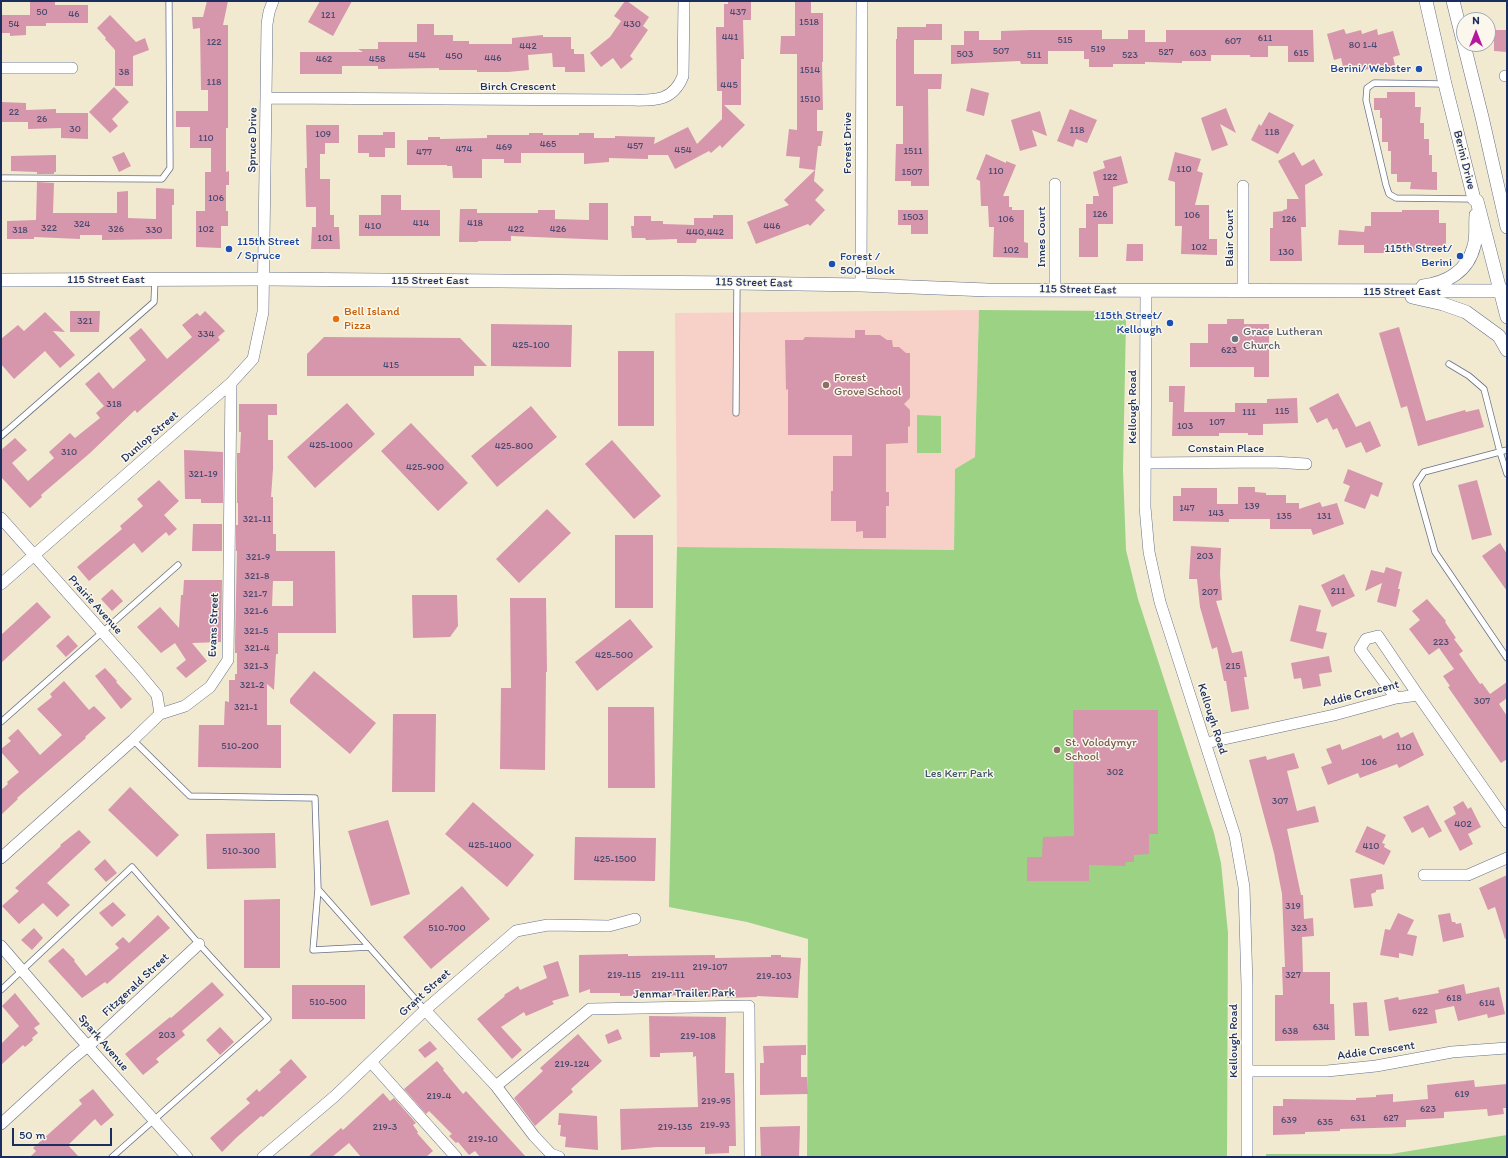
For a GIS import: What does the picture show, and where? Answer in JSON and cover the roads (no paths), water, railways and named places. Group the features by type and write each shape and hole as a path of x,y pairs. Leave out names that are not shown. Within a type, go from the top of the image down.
{"street":[{"name":"Spruce Drive","path":"264,280 267,24 273,1"},
{"name":"Birch Crescent","path":"266,98 660,99 674,92 680,85 683,76 684,1"},
{"name":"Forest Drive","path":"861,285 862,1"},
{"name":"Berini Drive","path":"1426,1 1445,84 1476,200 1504,291 1507,317"},
{"path":"1453,1 1482,117 1507,227"},
{"path":"1,68 72,68"},
{"name":"Innes Court","path":"1055,184 1055,290"},
{"name":"Blair Court","path":"1243,186 1243,291"},
{"path":"1498,190 1507,207"},
{"path":"1386,292 1429,286 1445,281 1458,272 1469,259 1474,246 1476,200"},
{"name":"115 Street East","path":"1,280 737,283 861,285 988,290 1386,292 1504,291"},
{"name":"Dunlop Street","path":"1,584 231,383 253,358 263,312 264,280"},
{"name":"Kellough Road","path":"1146,291 1145,508 1149,552 1160,602 1235,836 1244,887 1247,985 1247,1157"},
{"path":"1386,292 1443,304 1466,312 1499,336 1507,350"},
{"name":"Evans Street","path":"1,858 160,714 185,706 210,687 228,660 231,383"},
{"name":"Constain Place","path":"1145,463 1273,462 1306,464"},
{"name":"Prairie Avenue","path":"1,518 157,695 160,714"},
{"path":"1396,698 1360,649 1366,639 1378,636 1418,695"},
{"name":"Addie Crescent","path":"1206,743 1334,715 1396,698 1418,695 1507,822"},
{"path":"1424,875 1468,875 1507,858"},
{"name":"Grant Street","path":"263,1157 335,1096 425,1010 516,931 548,925 609,926 635,919"},
{"name":"Fitzgerald Street","path":"1,1124 200,944"},
{"name":"Spark Avenue","path":"1,946 187,1157"},
{"name":"Jenmar Trailer Park","path":"496,1086 590,1009 749,1006 750,1157"},
{"path":"425,1010 496,1086 534,1136 551,1154 560,1157"},
{"name":"Addie Crescent","path":"1247,1071 1327,1071 1376,1066 1452,1052 1507,1048"},
{"path":"371,1062 456,1157"}],"lane":[{"path":"1,178 162,179 170,168 169,1"},
{"path":"1445,84 1374,83 1367,88 1366,100 1386,185 1390,194 1396,198 1476,200"},
{"path":"1,436 154,302 155,280"},
{"path":"736,413 737,283"},
{"path":"1449,364 1469,376 1484,389 1507,474"},
{"path":"1507,450 1424,472 1416,484 1435,552 1507,658"},
{"path":"1,722 178,565"},
{"path":"133,740 190,796 316,798 318,889 313,950 369,946"},
{"path":"1,990 132,867 268,1019 153,1119 112,1157"},
{"path":"318,889 425,1010"}],"place":[{"name":"Berini/ Webster","path":"1419,69"},
{"name":"115th Street / Spruce","path":"229,249"},
{"name":"115th Street/ Berini","path":"1460,256"},
{"name":"Forest / 500-Block","path":"832,264"},
{"name":"Bell Island Pizza","path":"336,319"},
{"name":"115th Street/ Kellough","path":"1170,323"},
{"name":"Grace Lutheran Church","path":"1235,339"},
{"name":"Forest Grove School","path":"826,385"},
{"name":"St. Volodymyr School","path":"1057,750"}],"park label":[{"name":"Les Kerr Park","path":"959,774"}]}
